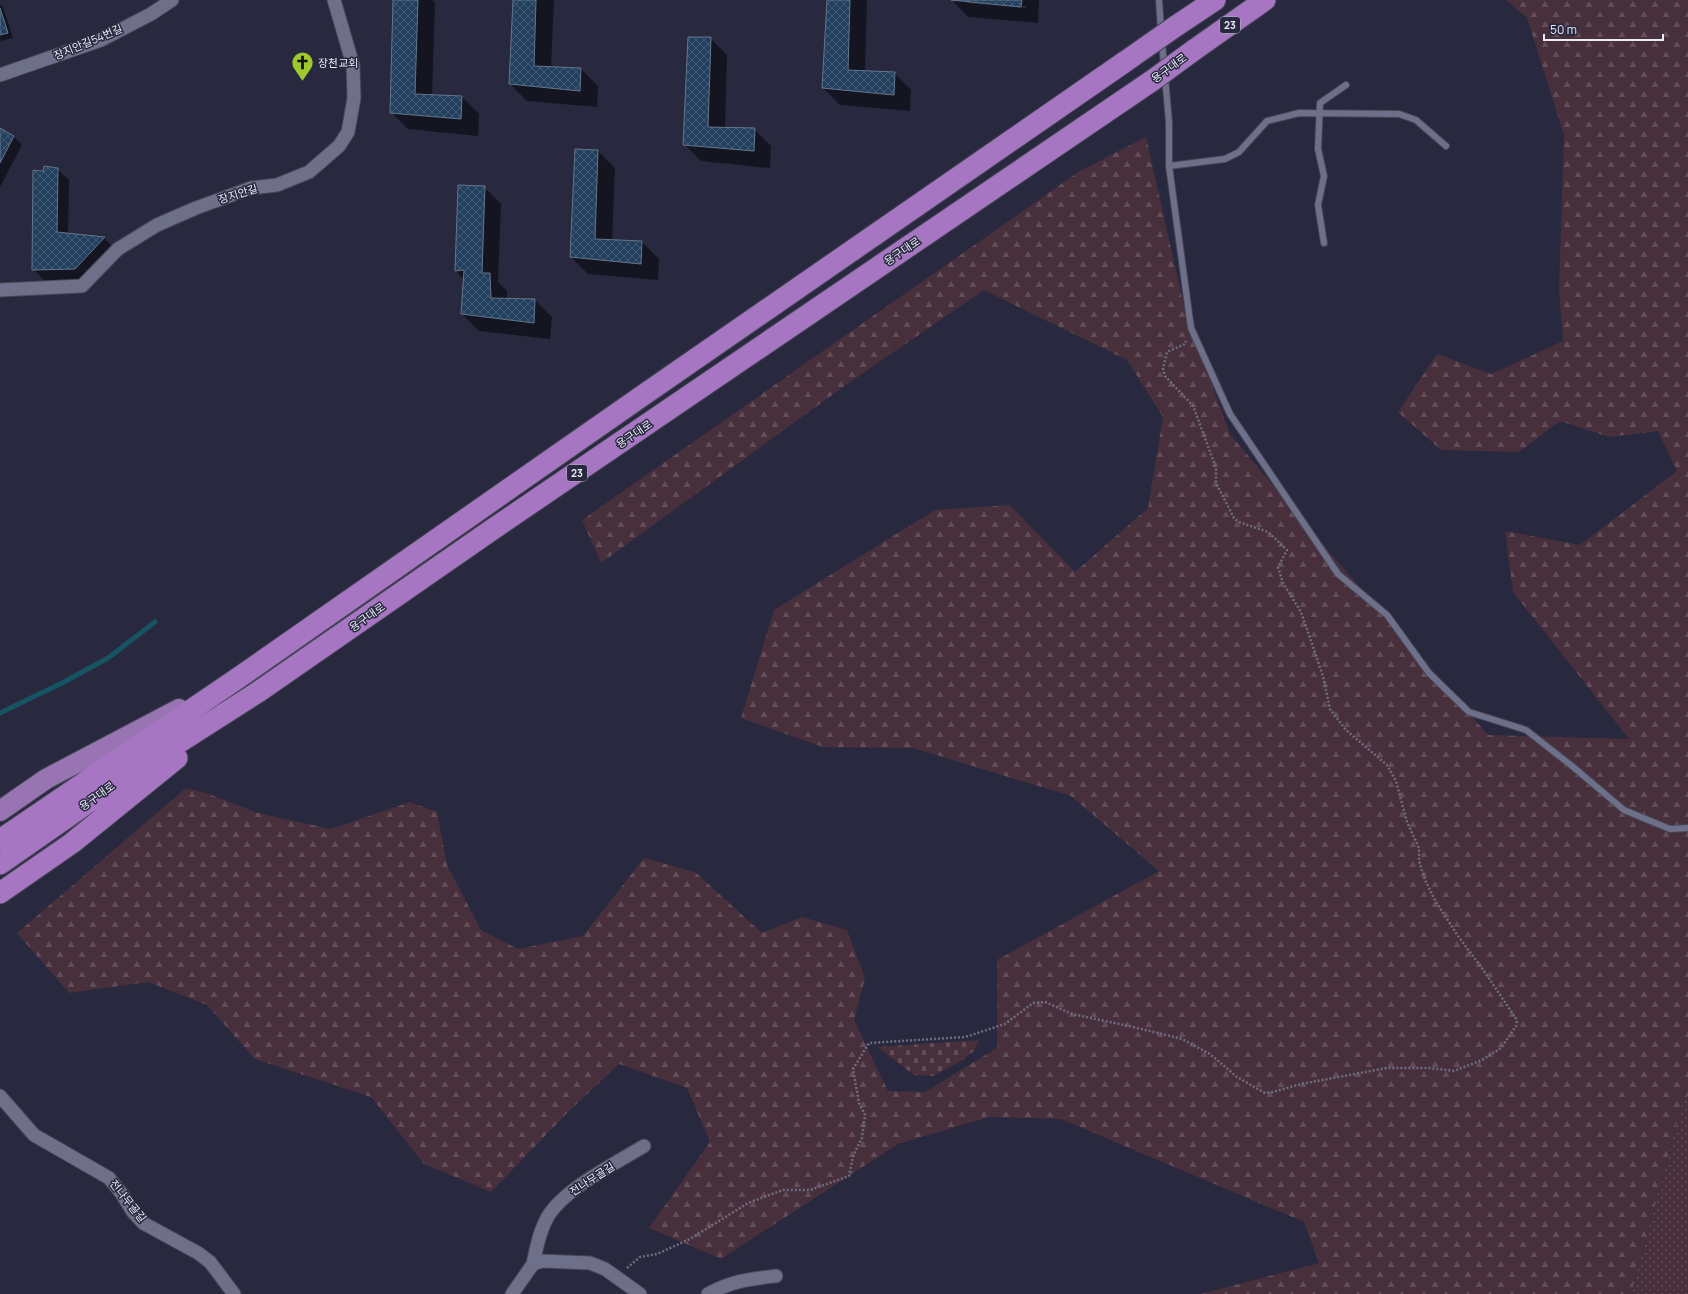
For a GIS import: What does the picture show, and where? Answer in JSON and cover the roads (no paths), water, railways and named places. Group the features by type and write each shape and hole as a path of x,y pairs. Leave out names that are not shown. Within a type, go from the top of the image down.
{"highway":[{"name":"용구대로","path":"0,840 241,676 648,391 1215,0"},
{"name":"용구대로","path":"0,864 122,779 258,692 494,529 1153,80 1265,0"},
{"path":"0,893 72,843 258,692"}],"main road":[{"path":"0,811 46,779 241,676"}],"street":[{"name":"장지안길54번길","path":"0,75 101,40 151,14 172,0"},
{"name":"장지안길","path":"0,290 82,286 118,250 157,225 196,208 251,188 277,185 309,172 339,146 348,132 354,98 353,65 334,0"},
{"name":"전나무골길","path":"0,1096 34,1135 109,1178 122,1194 133,1212 143,1223 198,1253 210,1262 234,1294"},
{"name":"전나무골길","path":"512,1294 532,1264 538,1240 546,1218 569,1193 644,1146"},
{"path":"532,1264 542,1261 590,1263 605,1269 640,1294"},
{"path":"708,1294 724,1285 747,1279 776,1276"}],"lane":[{"path":"1159,0 1169,122 1169,166 1191,328 1230,414 1338,574 1387,615 1428,673 1469,712 1526,730 1572,766 1624,810 1670,829 1688,828"},
{"path":"1324,243 1318,206 1324,176 1318,149 1320,103 1346,85"},
{"path":"1169,166 1225,159 1239,152 1267,121 1299,113 1399,114 1416,120 1446,146"}],"waterway":[{"path":"0,713 64,682 108,658 155,622"}],"place":[{"name":"장천교회","path":"303,82"}]}
